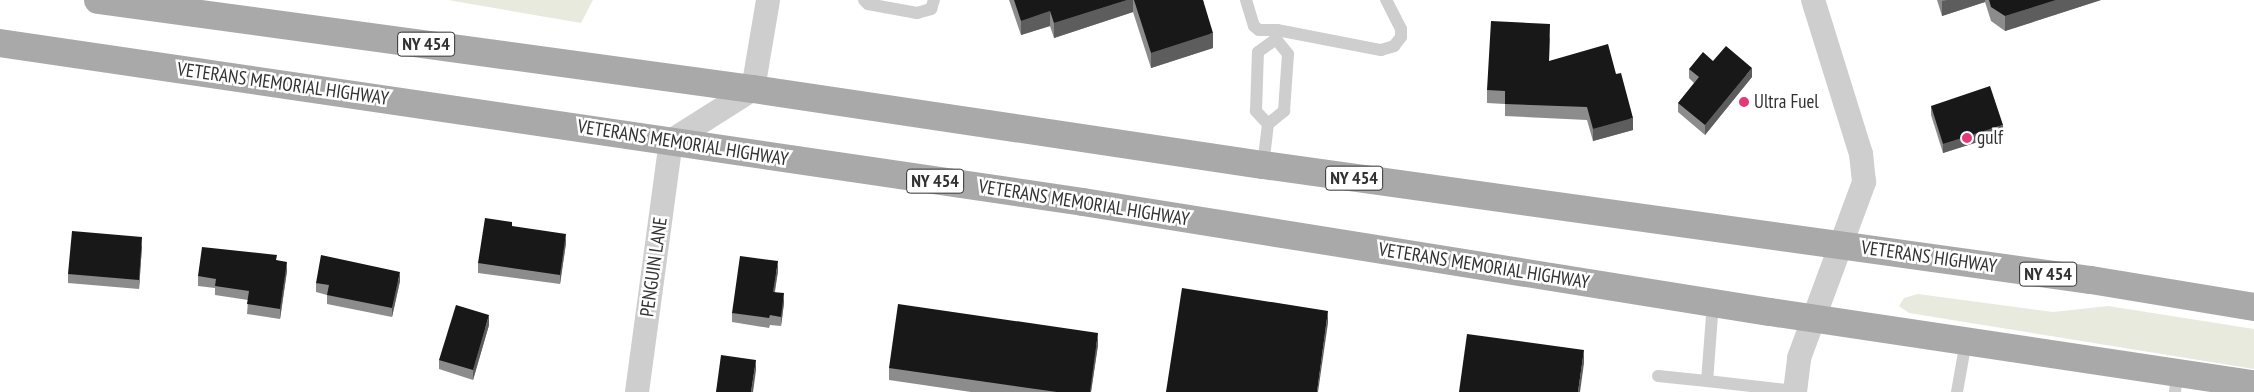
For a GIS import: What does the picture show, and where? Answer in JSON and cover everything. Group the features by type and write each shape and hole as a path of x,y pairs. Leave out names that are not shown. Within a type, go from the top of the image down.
{"main road":[{"name":"NY 454","path":"98,0 753,89 1263,165 1841,244"},
{"name":"VETERANS MEMORIAL HIGHWAY","path":"0,43 1092,204 1814,319 1966,341"},
{"name":"VETERANS HIGHWAY","path":"1841,244 2091,280 2254,307"},
{"name":"NY 454","path":"1966,341 2176,382 2254,384"}],"street":[{"path":"671,142 753,89 768,0"},
{"path":"1795,392 1800,358 1864,182 1861,154 1813,0"},
{"name":"PENGUIN LANE","path":"637,392 671,142"}],"lane":[{"path":"864,0 868,4 918,12 931,9 934,0"},
{"path":"1246,0 1254,26 1259,30 1277,35 1381,50 1394,46 1401,37 1402,29 1386,0"},
{"path":"1268,124 1256,112 1258,52 1277,35"},
{"path":"1263,165 1268,124 1284,111 1288,54 1277,35"},
{"path":"1707,381 1713,302"},
{"path":"1958,392 1966,341"},
{"path":"1658,376 1795,392"}],"shaded area":[{"path":"448,0 593,0 581,23"},
{"path":"1918,294 2053,312 2108,306 2254,329 2254,369 1909,313 1899,306 1904,298"}],"building":[{"path":"1014,0 1127,0 1054,23 1050,11 1021,21"},
{"path":"1134,0 1203,0 1213,33 1151,53"},
{"path":"1989,0 2056,0 2005,16 1991,7"},
{"path":"1491,21 1550,24 1549,61 1608,44 1616,74 1621,73 1633,118 1593,129 1587,107 1505,104 1505,91 1487,90"},
{"path":"1726,46 1752,68 1705,125 1678,103 1699,77 1689,69 1703,52 1713,61"},
{"path":"1990,86 2003,125 1943,144 1931,106"},
{"path":"485,218 512,222 512,226 566,234 560,275 478,263"},
{"path":"72,231 142,237 139,280 68,274"},
{"path":"202,247 277,255 276,260 287,262 280,309 247,304 249,291 215,286 216,279 198,276"},
{"path":"321,255 400,272 392,308 327,295 329,285 316,283"},
{"path":"740,256 778,261 773,292 784,293 781,317 770,315 769,318 732,313"},
{"path":"1182,288 1328,311 1317,392 1166,392"},
{"path":"898,304 1098,333 1090,392 1057,392 889,368"},
{"path":"456,305 489,315 473,370 439,360"},
{"path":"1467,334 1584,350 1578,392 1459,392"},
{"path":"721,355 756,360 751,392 716,392"}],"place":[{"name":"Ultra Fuel","path":"1744,102"},
{"name":"gulf","path":"1967,138"}]}
